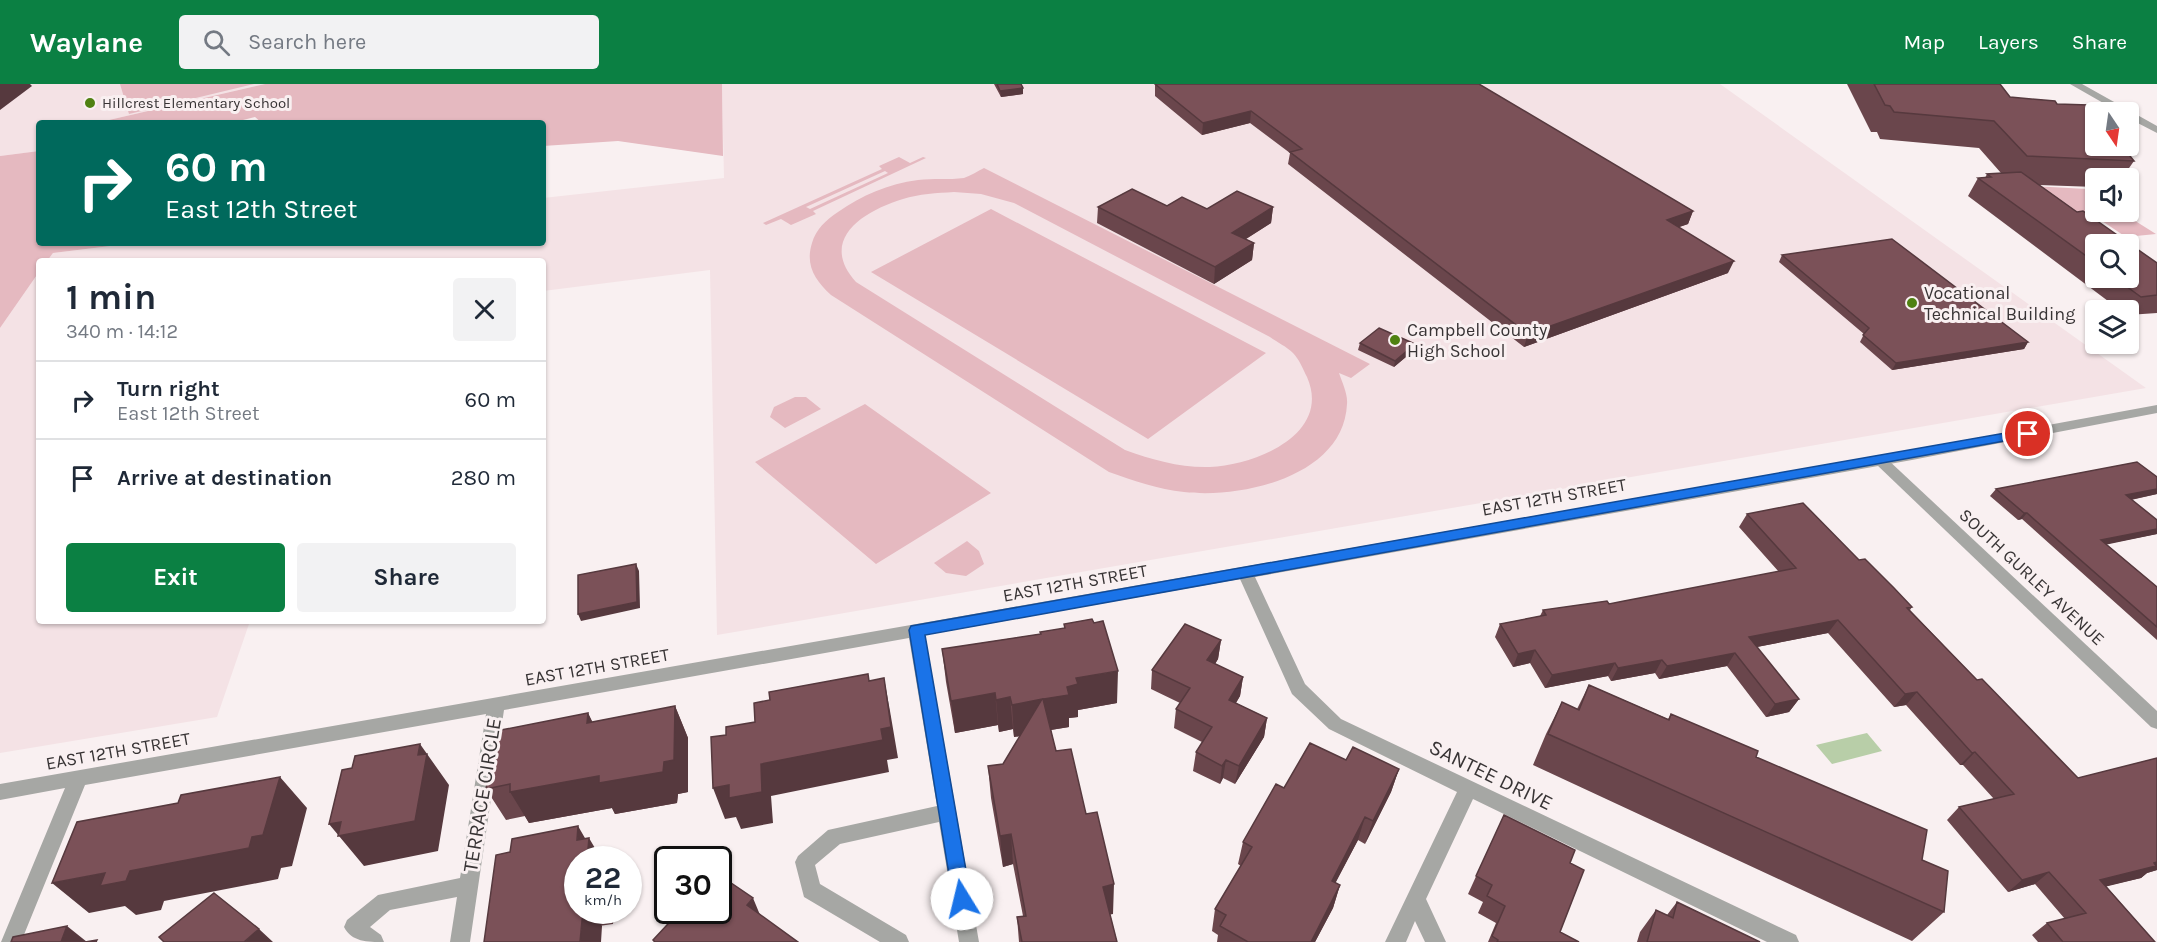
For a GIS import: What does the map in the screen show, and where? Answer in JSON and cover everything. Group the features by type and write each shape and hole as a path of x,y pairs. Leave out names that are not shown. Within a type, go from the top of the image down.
{"street":[{"path":"2075,84 2107,102"},
{"path":"2139,120 2157,130"},
{"name":"EAST 12TH STREET","path":"0,792 1881,461 2157,409"},
{"name":"SOUTH GURLEY AVENUE","path":"1881,461 2157,722"},
{"name":"SANTEE DRIVE","path":"1245,573 1298,689 1335,724 1789,942"},
{"path":"916,630 969,942"},
{"name":"TERRACE CIRCLE","path":"460,942 496,705"},
{"path":"11,942 79,778"},
{"path":"1395,942 1468,789"},
{"path":"899,942 811,890 805,862 835,836 948,813"},
{"name":"TERRACE CIRCLE","path":"374,942 354,927 385,902 469,885"},
{"path":"1416,901 1436,942"}],"shaded area":[{"name":"Hillcrest Elementary School","path":"0,84 265,84 109,120 36,120 36,151 0,156"},
{"path":"120,84 254,84 129,114"},
{"path":"265,84 722,84 723,156 618,141 546,146 546,120 258,120 255,117 243,120 109,120"},
{"name":"Campbell County High School","path":"722,84 1720,84 2085,344 2085,354 2098,354 2146,388 717,635 710,270 546,291 546,258 49,258 53,253 111,246 546,246 546,198 724,178"},
{"path":"36,151 36,246 110,246 53,253 49,258 36,258 36,276 0,328 0,156"},
{"path":"899,157 910,163 923,157 926,158 813,211 816,214 791,225 781,219 766,225 763,223 882,169 879,166","holes":["885,171 888,173 810,209 806,207"]},
{"path":"984,168 1370,364 1351,378 1339,373 1346,392 1347,404 1342,429 1328,449 1309,465 1286,478 1260,486 1208,493 1155,487 1109,472 831,295 820,284 813,272 810,251 819,229 834,215 866,195 896,184 924,179 964,178","holes":["954,192 981,194 1014,203 1270,337 1288,349 1295,355 1302,367 1312,397 1309,415 1299,430 1285,443 1267,453 1228,465 1210,467 1178,465 1125,450 856,282 845,267 842,253 844,240 850,229 873,211 903,199 922,195"]},
{"path":"2030,186 2085,189 2085,217 2077,218"},
{"path":"991,209 1266,353 1148,439 871,272"},
{"path":"2104,222 2137,222 2156,234 2139,236 2122,234"},
{"path":"36,276 36,624 249,624 217,717 0,753 0,328"},
{"path":"795,397 806,397 821,409 785,428 770,417 774,407"},
{"path":"865,404 991,493 876,564 755,462"},
{"path":"967,541 979,551 984,564 966,576 946,573 934,563"},
{"path":"1867,733 1882,751 1832,764 1816,745"}],"building":[{"path":"997,84 1021,84 1023,88 1000,91"},
{"path":"1155,84 1479,84 1693,211 1667,220 1734,261 1528,334 1290,152 1302,149 1251,111 1203,123"},
{"path":"1874,84 2000,84 2010,97 2055,101 2057,104 2085,105 2085,156 2130,156 2134,161 2027,156 1994,121 1894,112 1890,106 1885,105"},
{"path":"2021,172 2077,212 2085,212 2085,222 2099,222 2116,234 2085,234 2085,255 1978,178 1991,177 1987,174"},
{"path":"1132,189 1167,206 1182,197 1207,209 1237,191 1273,207 1232,233 1254,243 1215,267 1098,207"},
{"name":"Vocational Technical Building","path":"1892,239 2028,342 1896,363 1863,335 1869,328 1782,255"},
{"path":"2139,250 2157,263 2157,295 2141,297 2129,288 2139,288"},
{"path":"1379,328 1415,344 1395,361 1360,343"},
{"path":"2137,462 2157,477 2157,489 2126,495 2157,520 2157,529 2101,540 2157,587 2157,627 2027,513 2024,513 1996,489"},
{"path":"1803,503 1859,560 1865,559 1894,588 1912,607 1907,608 1977,680 1982,679 2078,778 2157,758 2157,862 2154,863 2156,866 2100,880 2155,942 2063,942 2047,923 2086,913 2049,872 2022,880 1959,807 2014,794 1975,752 1972,753 1917,692 1905,694 1838,620 1749,637 1799,699 1775,704 1735,653 1667,666 1662,660 1618,668 1615,663 1552,675 1535,650 1518,654 1500,624 1546,615 1543,610 1607,601 1609,604 1796,568 1747,514"},
{"path":"636,564 637,602 578,614 578,575"},
{"path":"1092,619 1094,623 1103,621 1118,671 1076,678 1078,684 1067,687 1069,695 1043,699 1056,751 1071,749 1086,814 1097,812 1114,884 1103,887 1117,942 1022,942 1017,917 1026,916 1011,834 1000,836 988,766 1003,764 1042,699 1012,705 1010,697 996,700 995,693 951,701 942,649 1041,634 1040,632 1065,628 1064,624"},
{"path":"1185,624 1221,640 1207,660 1243,677 1229,700 1267,718 1239,766 1226,760 1222,766 1196,752 1212,727 1176,709 1190,688 1152,670"},
{"path":"868,674 869,681 884,678 891,727 881,729 883,740 761,764 762,792 729,798 729,785 713,788 711,737 726,735 726,727 755,722 754,703 770,700 769,692"},
{"path":"1589,685 1669,720 1671,714 1758,751 1756,757 1927,830 1922,860 1948,871 1944,912 1548,734 1562,702 1579,710"},
{"path":"675,706 674,760 664,762 663,772 599,783 599,776 510,792 510,784 486,789 496,731 588,713 587,723"},
{"path":"1310,743 1346,760 1353,747 1399,769 1373,821 1365,817 1332,881 1340,885 1311,942 1248,942 1220,926 1226,915 1215,909 1252,847 1243,842 1276,784 1284,788"},
{"path":"420,744 418,755 427,754 415,821 338,836 341,822 329,824 342,770 352,768 355,756"},
{"path":"280,777 263,835 252,837 249,848 130,871 126,881 100,886 105,873 52,883 77,822 178,803 181,795"},
{"path":"1504,815 1575,850 1570,863 1584,870 1560,932 1579,942 1497,942 1498,940 1492,936 1505,906 1487,896 1492,885 1476,876"},
{"path":"578,826 577,840 589,838 588,846 564,846 564,924 582,924 580,942 484,942 496,855 510,852 512,839"},
{"path":"732,884 753,898 747,905 798,942 655,942 653,940 668,924 732,924"},
{"path":"214,893 259,929 244,942 164,942 159,937"},
{"path":"1677,902 1760,942 1647,942 1656,910 1673,918"},
{"path":"67,926 61,942 11,942 13,937"}],"place":[{"name":"Hillcrest Elementary School","path":"90,103"},
{"name":"Vocational Technical Building","path":"1912,303"},
{"name":"Campbell County High School","path":"1395,340"}],"route":[{"path":"962,899 916,630 2028,434"}]}
